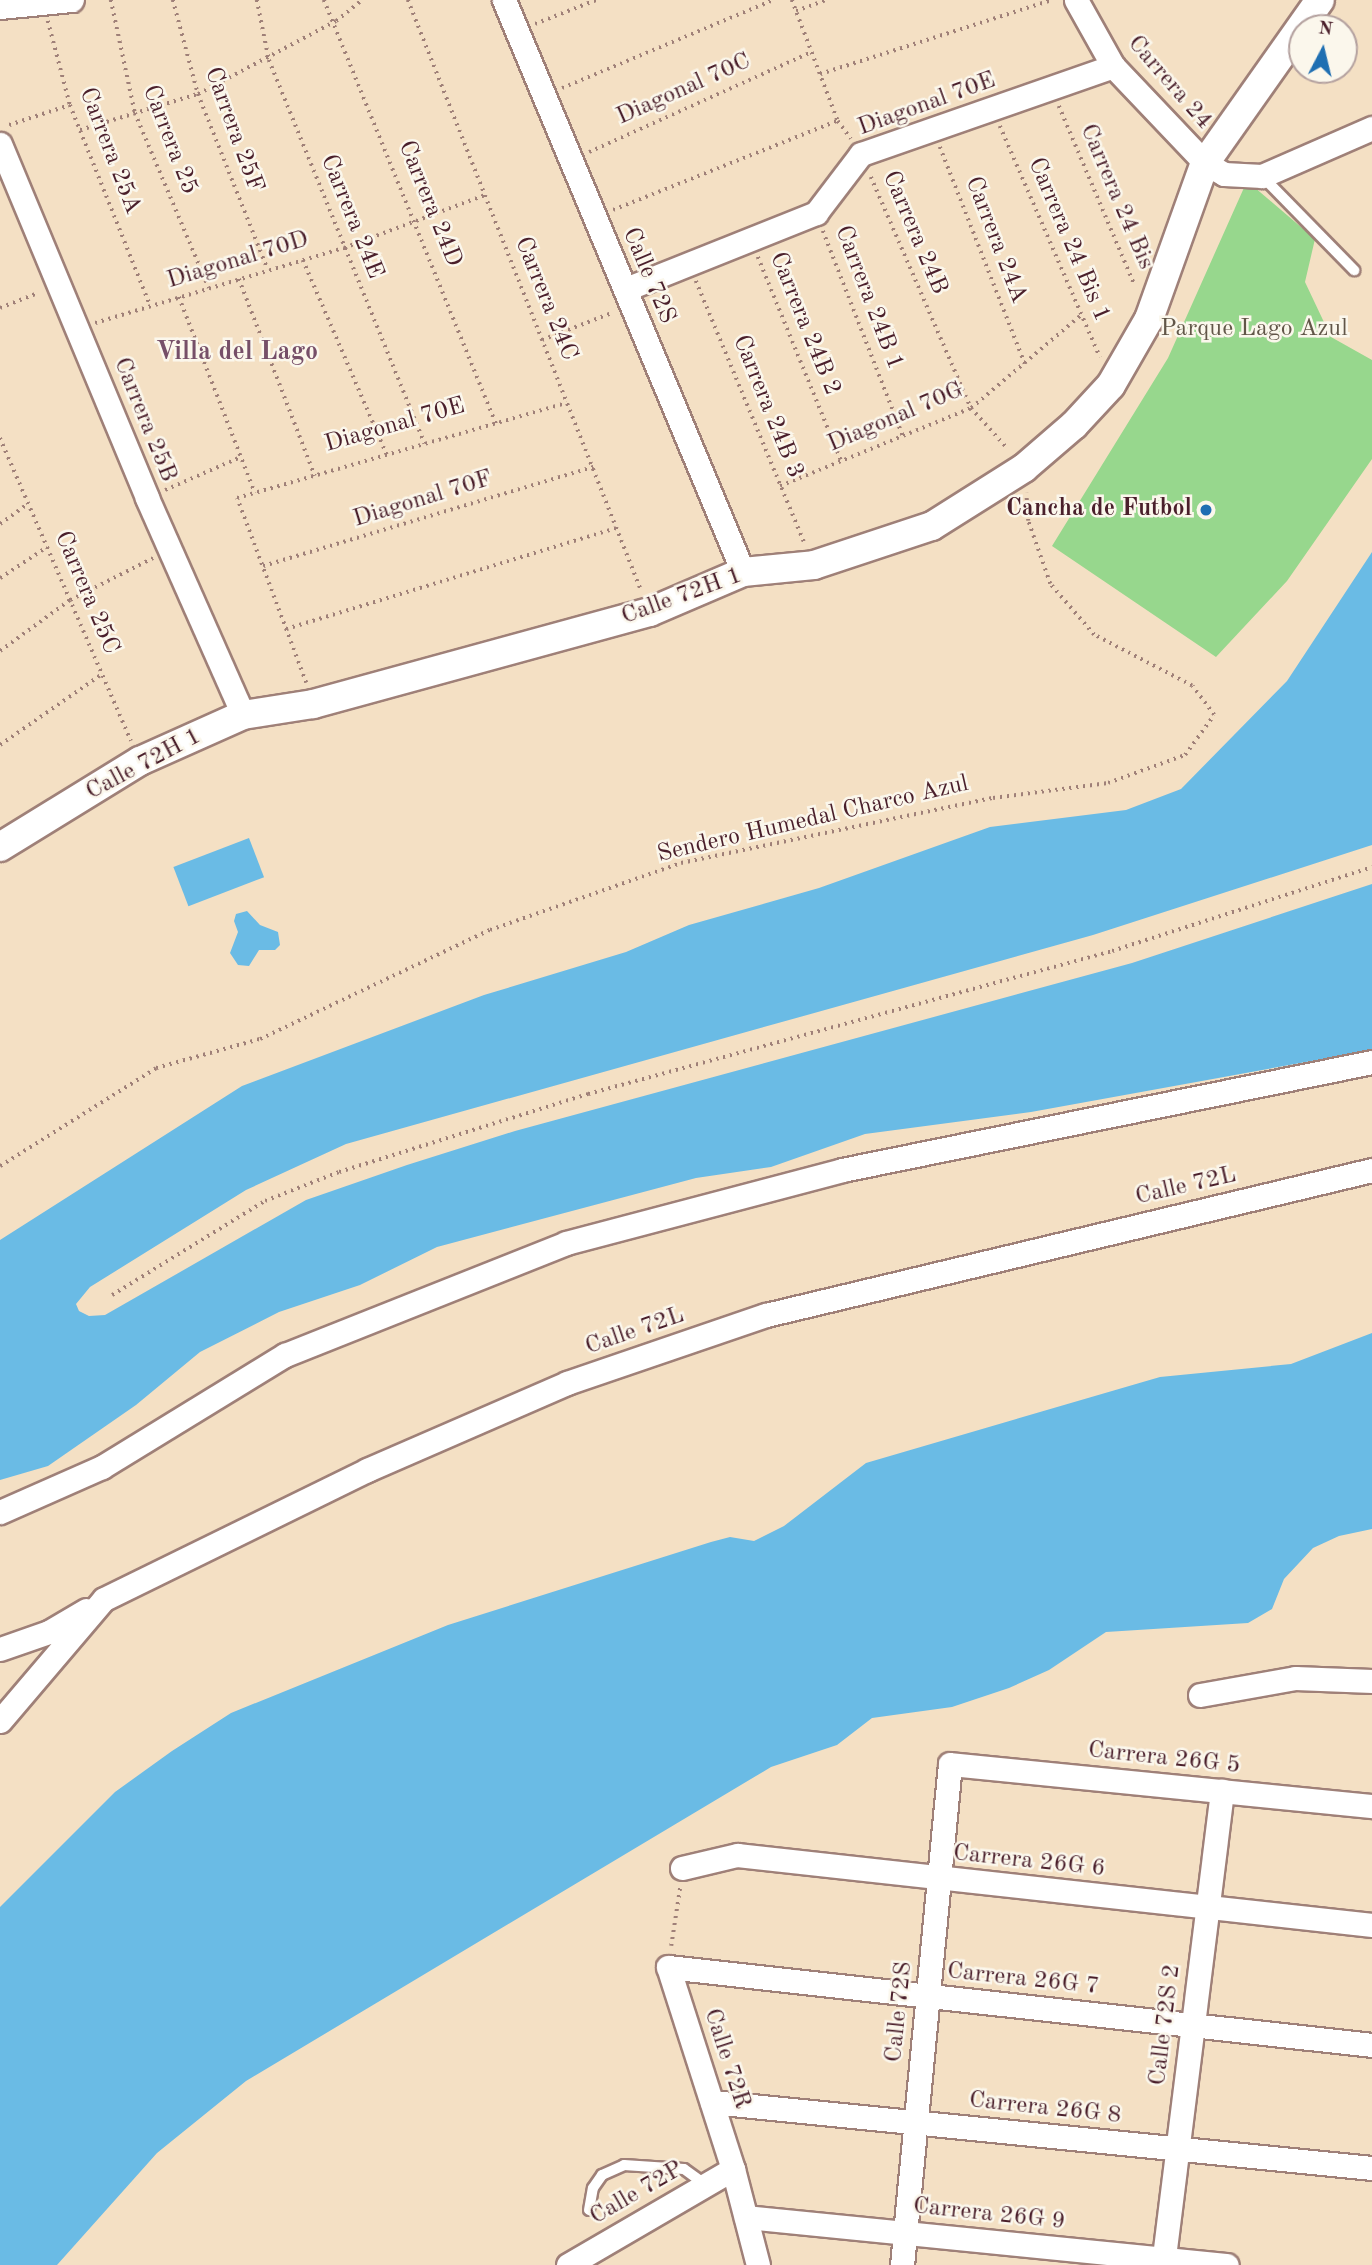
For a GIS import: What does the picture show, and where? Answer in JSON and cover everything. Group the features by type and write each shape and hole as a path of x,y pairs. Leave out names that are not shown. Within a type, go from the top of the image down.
{"street":[{"path":"0,7 44,6 72,0"},
{"name":"Calle 72S","path":"504,0 546,95 743,572"},
{"name":"Carrera 24","path":"1076,0 1113,66 1205,163"},
{"name":"Calle 72H 1","path":"0,847 140,761 243,715 313,704 650,612 743,572 814,565 932,526 1024,468 1074,425 1111,385 1149,319 1205,163 1308,6"},
{"name":"Diagonal 70E","path":"816,213 861,154 1113,66"},
{"path":"1205,163 1242,178 1262,176 1369,134"},
{"name":"Carrera 25B","path":"0,144 147,498 243,715"},
{"path":"629,297 688,263 816,213"},
{"path":"0,1512 102,1467 285,1355 566,1243 842,1170 1372,1062"},
{"name":"Calle 72L","path":"0,1719 104,1599 367,1470 567,1383 766,1315 1372,1170"},
{"path":"0,1649 49,1632 104,1599"},
{"path":"1200,1695 1295,1678 1372,1681"},
{"name":"Calle 72S","path":"902,2265 950,1764"},
{"name":"Carrera 26G 5","path":"950,1764 1372,1807"},
{"name":"Calle 72S 2","path":"1164,2262 1222,1791"},
{"name":"Carrera 26G 6","path":"682,1868 737,1855 1372,1925"},
{"name":"Carrera 26G 7","path":"668,1967 1372,2045"},
{"name":"Calle 72R","path":"668,1967 733,2169 758,2265"},
{"name":"Carrera 26G 8","path":"712,2102 1372,2168"},
{"name":"Calle 72P","path":"568,2265 733,2169"},
{"name":"Carrera 26G 9","path":"746,2217 1164,2262 1227,2265"}],"lane":[{"path":"1262,176 1354,270"},
{"path":"589,2210 593,2188 602,2175 624,2165 684,2169 706,2185"}],"path":[{"name":"Carrera 25","path":"111,0 135,113 209,288"},
{"name":"Carrera 25F","path":"173,0 198,94 268,270"},
{"name":"Carrera 24E","path":"257,0 269,60 425,444"},
{"name":"Carrera 24D","path":"324,0 336,21 417,220 496,424"},
{"path":"80,130 198,94 269,60 336,21 362,0"},
{"name":"Carrera 24C","path":"408,0 650,612"},
{"path":"578,0 581,6"},
{"path":"516,31 596,0"},
{"path":"546,95 774,0"},
{"name":"Carrera 24B","path":"792,0 838,121 861,154 971,408 1024,468"},
{"path":"796,11 827,0"},
{"path":"820,74 1052,0"},
{"name":"Carrera 25A","path":"44,6 70,105 150,305"},
{"name":"Diagonal 70C","path":"571,160 812,52"},
{"name":"Carrera 24 Bis","path":"1052,88 1149,319"},
{"path":"0,127 70,105"},
{"name":"Carrera 24 Bis 1","path":"992,108 1111,385"},
{"name":"Diagonal 70E","path":"595,218 838,121"},
{"name":"Carrera 24A","path":"932,129 1025,364"},
{"name":"Diagonal 70D","path":"78,328 344,248 485,195"},
{"name":"Carrera 24B 1","path":"816,213 903,436"},
{"name":"Carrera 24B 2","path":"751,239 841,461"},
{"path":"303,260 387,455"},
{"name":"Carrera 24B 3","path":"688,263 814,565"},
{"path":"239,279 316,477"},
{"path":"0,307 60,285"},
{"path":"179,297 255,493"},
{"path":"542,340 629,297"},
{"name":"Diagonal 70G","path":"780,486 971,408 1081,315"},
{"name":"Diagonal 70E","path":"262,566 237,498 567,403"},
{"name":"Carrera 25C","path":"0,438 140,761"},
{"path":"147,498 241,457"},
{"name":"Diagonal 70F","path":"262,566 593,467"},
{"name":"Sendero Humedal Charco Azul","path":"0,1166 156,1068 260,1039 490,930 668,868 993,798 1108,783 1185,755 1213,715 1192,686 1094,635 1050,584 1028,521 1024,468"},
{"path":"0,524 29,504"},
{"path":"286,629 616,528"},
{"path":"0,578 47,547"},
{"path":"0,651 70,600 171,548"},
{"path":"262,566 313,704"},
{"path":"0,745 102,674"},
{"path":"111,1295 265,1201 339,1172 587,1094 1112,951 1372,867"},
{"path":"668,1967 682,1868"}],"green space":[{"name":"Cancha de Futbol","path":"1247,181 1315,239 1305,282 1331,337 1372,360 1372,459 1287,581 1216,657 1052,546 1168,358"}],"water":[{"path":"1372,552 1372,845 1093,935 346,1144 246,1190 90,1287 76,1304 79,1311 89,1316 105,1315 306,1200 407,1165 515,1131 1132,963 1372,884 1372,1050 1031,1112 865,1134 771,1167 696,1178 437,1247 360,1285 279,1312 200,1352 136,1405 48,1466 0,1480 0,1240 242,1086 484,995 626,952 689,925 819,888 990,827 1126,810 1181,789 1287,681"},
{"path":"249,838 264,877 188,906 173,867"},
{"path":"247,911 260,925 278,932 280,945 275,950 259,950 249,966 238,965 230,953 238,932 234,921 236,914"},
{"path":"1372,1333 1372,1529 1339,1536 1313,1548 1284,1579 1272,1609 1248,1623 1106,1632 1049,1670 1009,1688 952,1707 872,1718 837,1745 771,1767 246,2081 157,2153 57,2265 0,2265 0,1907 115,1792 172,1751 231,1713 448,1625 711,1542 730,1537 754,1541 784,1526 866,1463 1160,1377 1291,1364"}],"place":[{"name":"Cancha de Futbol","path":"1206,510"}],"district":[{"name":"Villa del Lago","path":"237,353"}],"park label":[{"name":"Parque Lago Azul","path":"1254,330"}]}
